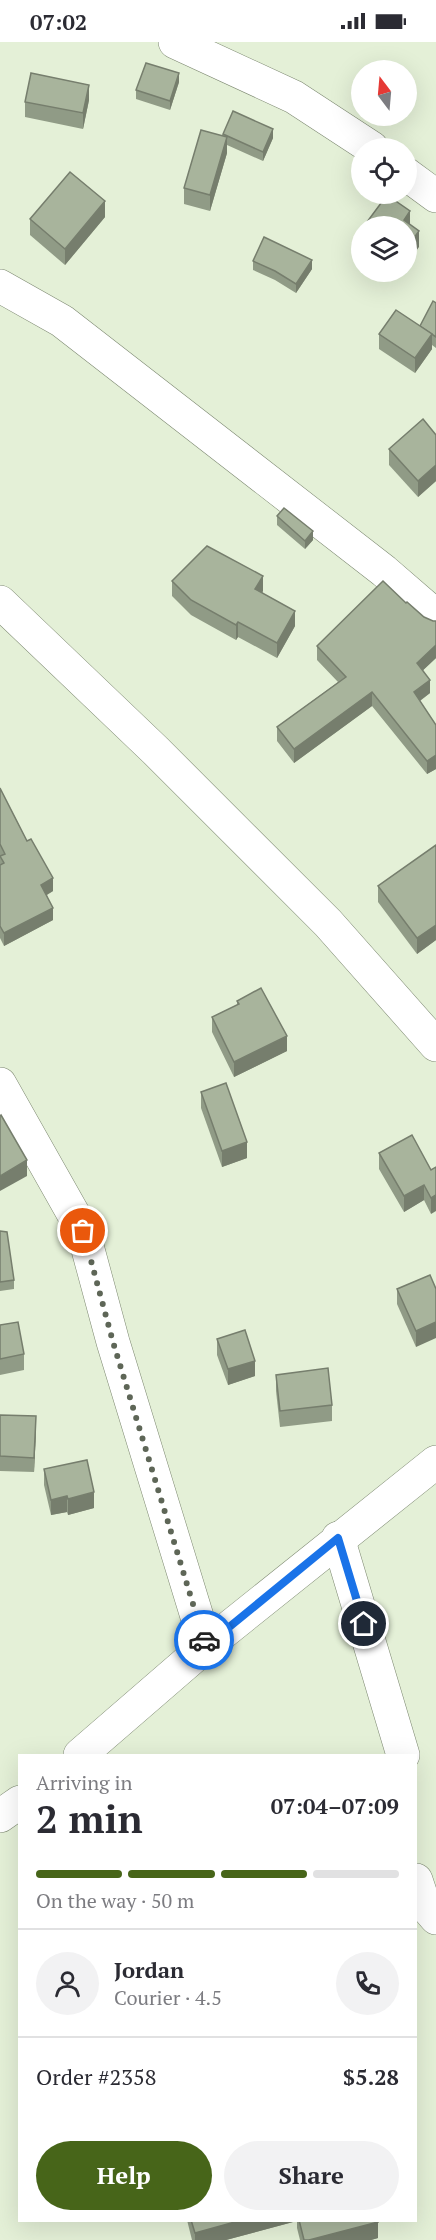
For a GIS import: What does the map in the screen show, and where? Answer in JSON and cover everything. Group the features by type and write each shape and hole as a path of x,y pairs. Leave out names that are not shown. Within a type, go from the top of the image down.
{"street":[{"path":"175,42 294,97 357,138"},
{"path":"417,182 436,196"},
{"path":"0,286 62,321 384,571 436,616"},
{"path":"0,602 155,750 328,923 436,1045"},
{"path":"0,1084 83,1231 113,1342 206,1646"},
{"path":"81,1754 206,1646 338,1538 436,1462"},
{"path":"338,1538 403,1754"},
{"path":"0,1816 18,1803"},
{"path":"417,1883 424,1904 436,1918"}],"building":[{"path":"146,63 179,73 170,101 136,90"},
{"path":"31,73 89,85 83,113 25,102"},
{"path":"233,111 273,129 263,152 223,134"},
{"path":"201,130 227,137 210,195 184,188"},
{"path":"70,172 105,201 65,249 30,219"},
{"path":"380,204 400,204 410,211 407,216 371,216"},
{"path":"264,237 312,260 296,284 253,261"},
{"path":"433,301 436,303 436,337 420,326"},
{"path":"396,310 432,334 415,358 379,334"},
{"path":"423,419 436,435 436,465 418,481 389,449"},
{"path":"284,508 313,531 305,541 277,516"},
{"path":"207,546 263,576 255,589 295,611 277,643 238,622 236,625 191,600 172,581"},
{"path":"383,581 424,617 436,621 436,645 417,663 430,680 414,692 436,725 436,755 427,761 372,692 294,749 277,727 346,677 317,646"},
{"path":"0,788 27,841 31,839 53,878 41,885 53,908 4,933 0,926 0,865 4,863 0,856 5,854 0,844"},
{"path":"436,845 436,925 417,938 378,886"},
{"path":"261,988 287,1036 234,1062 212,1017 239,1004 237,1001"},
{"path":"226,1083 247,1142 222,1151 201,1092"},
{"path":"0,1116 27,1160 0,1176"},
{"path":"412,1135 431,1170 436,1167 436,1195 431,1198 424,1185 404,1196 379,1153"},
{"path":"0,1231 7,1232 14,1280 0,1282"},
{"path":"430,1275 436,1289 436,1322 416,1331 397,1289"},
{"path":"18,1322 24,1354 0,1359 0,1325"},
{"path":"245,1330 255,1361 228,1369 217,1339"},
{"path":"328,1368 332,1405 280,1411 276,1375"},
{"path":"0,1415 36,1416 34,1458 0,1456"},
{"path":"87,1460 94,1492 68,1499 67,1496 51,1500 44,1469"},
{"path":"192,2222 235,2222 195,2233"},
{"path":"300,2222 378,2222 309,2240 304,2240"}],"way so far":[{"path":"83,1231 113,1342 204,1640"}],"route":[{"path":"204,1640 206,1646 338,1538 364,1624"}]}
